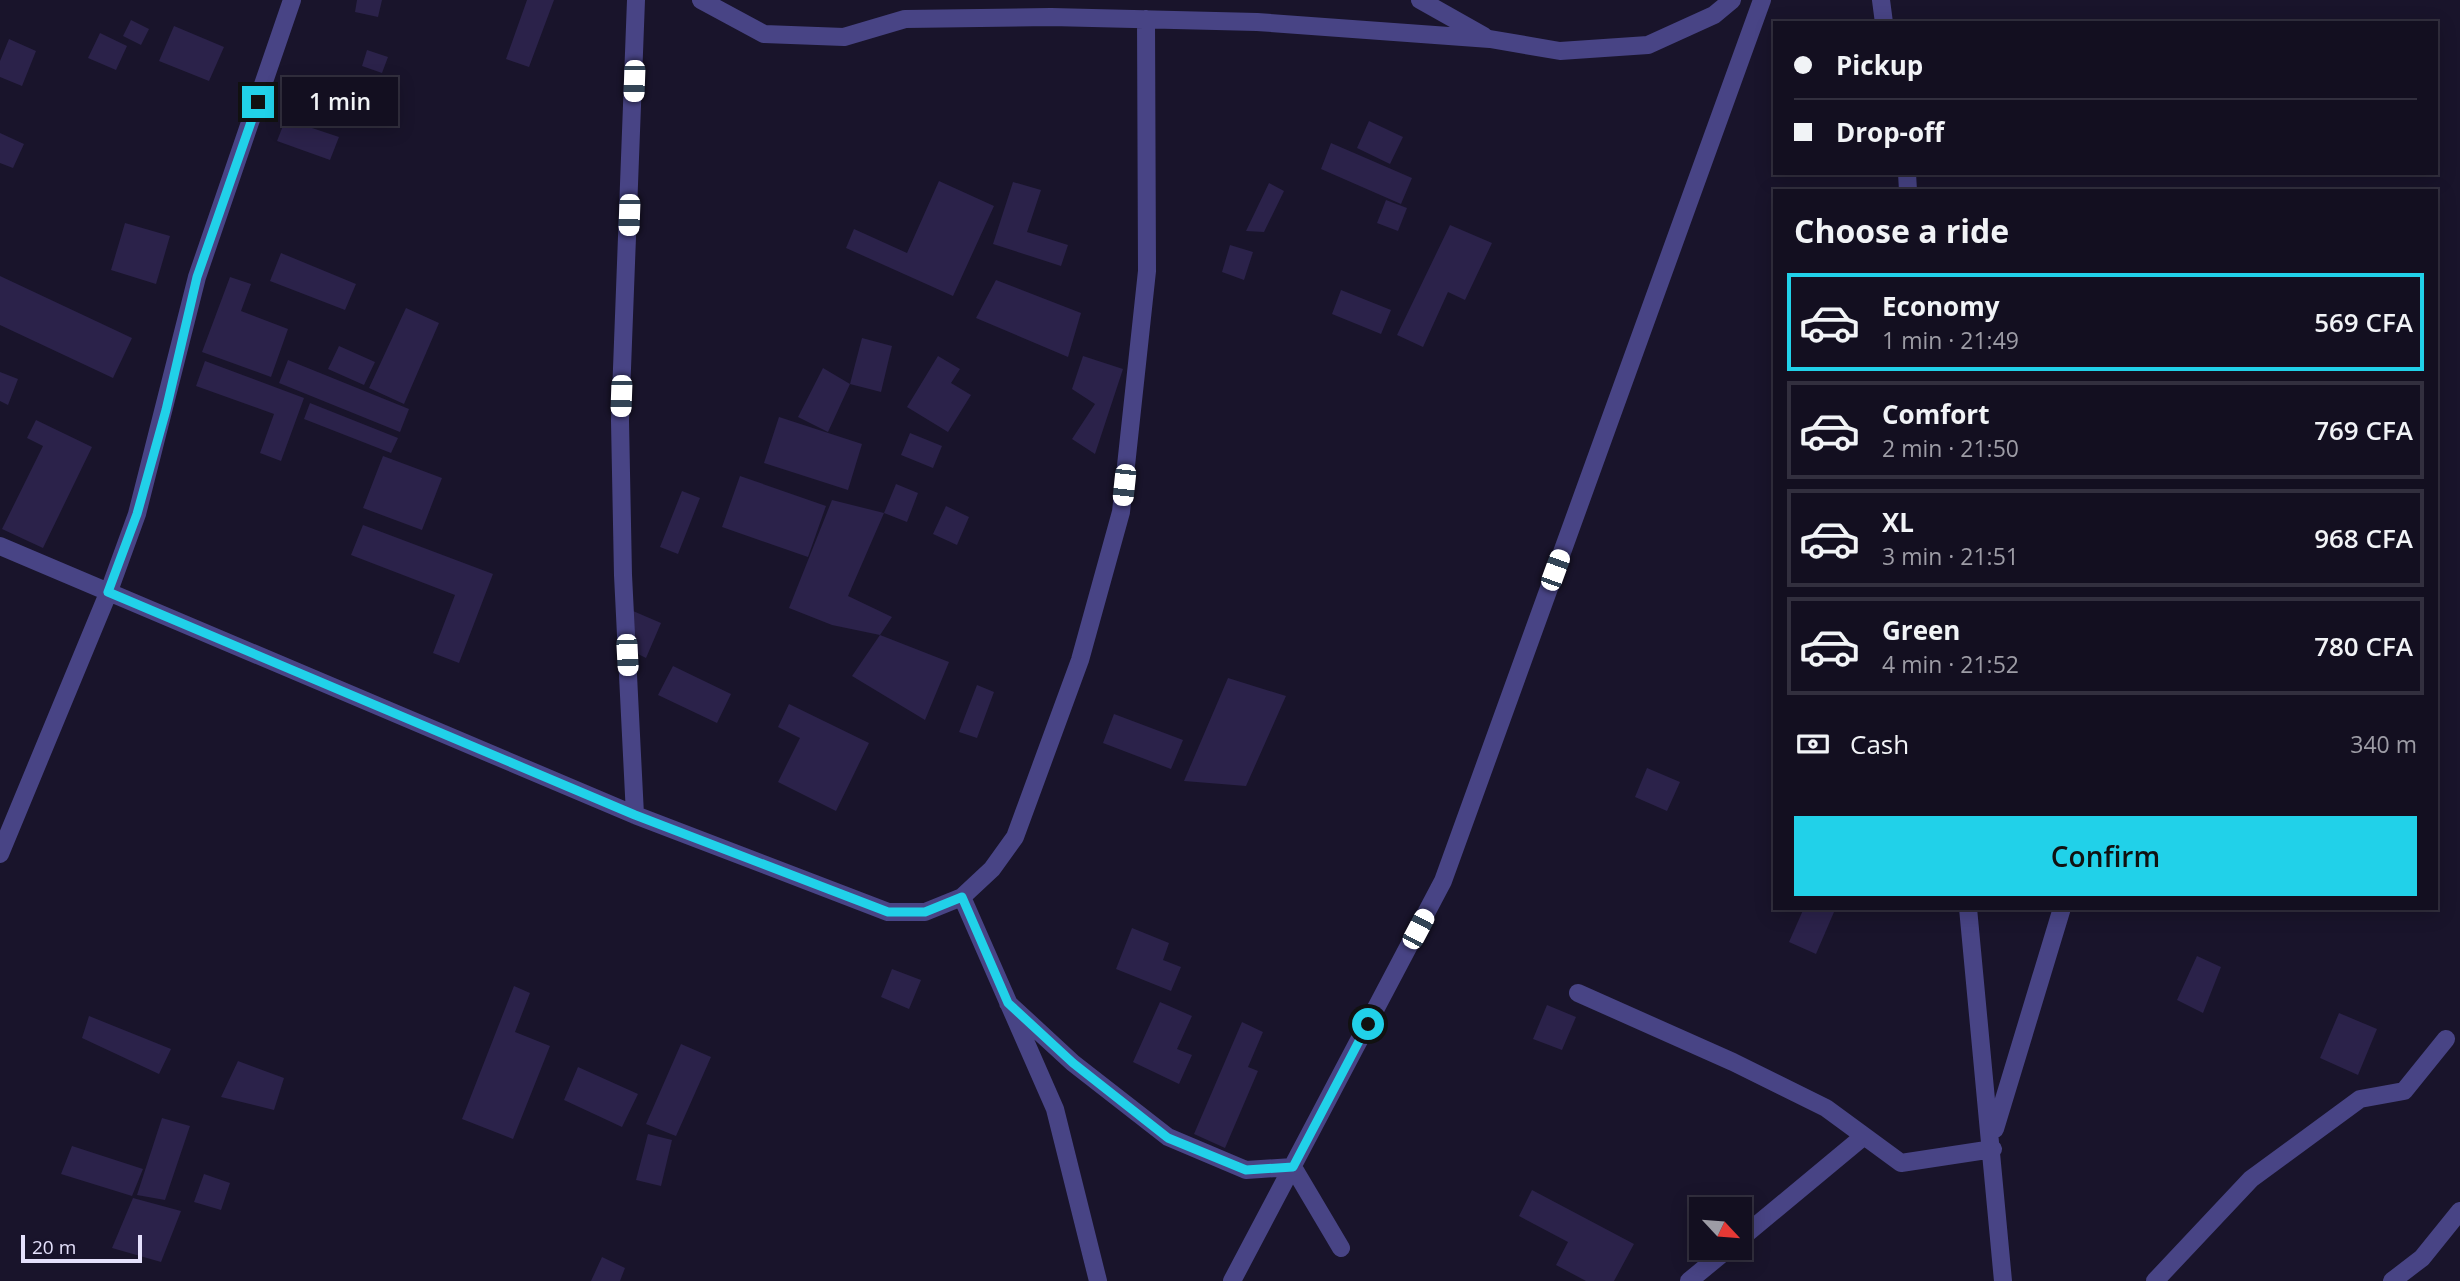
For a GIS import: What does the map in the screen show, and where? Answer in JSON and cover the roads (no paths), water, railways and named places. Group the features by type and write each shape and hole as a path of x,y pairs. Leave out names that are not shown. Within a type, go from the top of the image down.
{"street":[{"path":"0,854 108,592 137,514 166,410 197,277 292,0"},
{"path":"635,815 623,575 620,421 636,0"},
{"path":"701,0 764,34 844,37 905,19 1146,19 1256,22 1490,39 1560,51 1648,46 1714,15 1732,0"},
{"path":"1420,0 1490,39"},
{"path":"1232,1281 1443,881 1762,0"},
{"path":"1881,0 1884,21"},
{"path":"0,546 635,815 888,912 925,912 962,897 992,869 1015,837 1080,660 1121,512 1147,271 1146,19"},
{"path":"962,897 1055,1108 1098,1281"},
{"path":"1968,910 2003,1281"},
{"path":"1992,1144 2061,910"},
{"path":"1578,993 1814,1102 1901,1163 1992,1144"},
{"path":"1008,1003 1073,1063 1168,1138 1246,1170 1293,1167"},
{"path":"2154,1281 2251,1179 2360,1099 2404,1091 2446,1039"},
{"path":"1752,1229 1864,1136"},
{"path":"1293,1167 1341,1248"},
{"path":"2392,1281 2422,1258 2460,1211"},
{"path":"1689,1281 1714,1260"}]}
